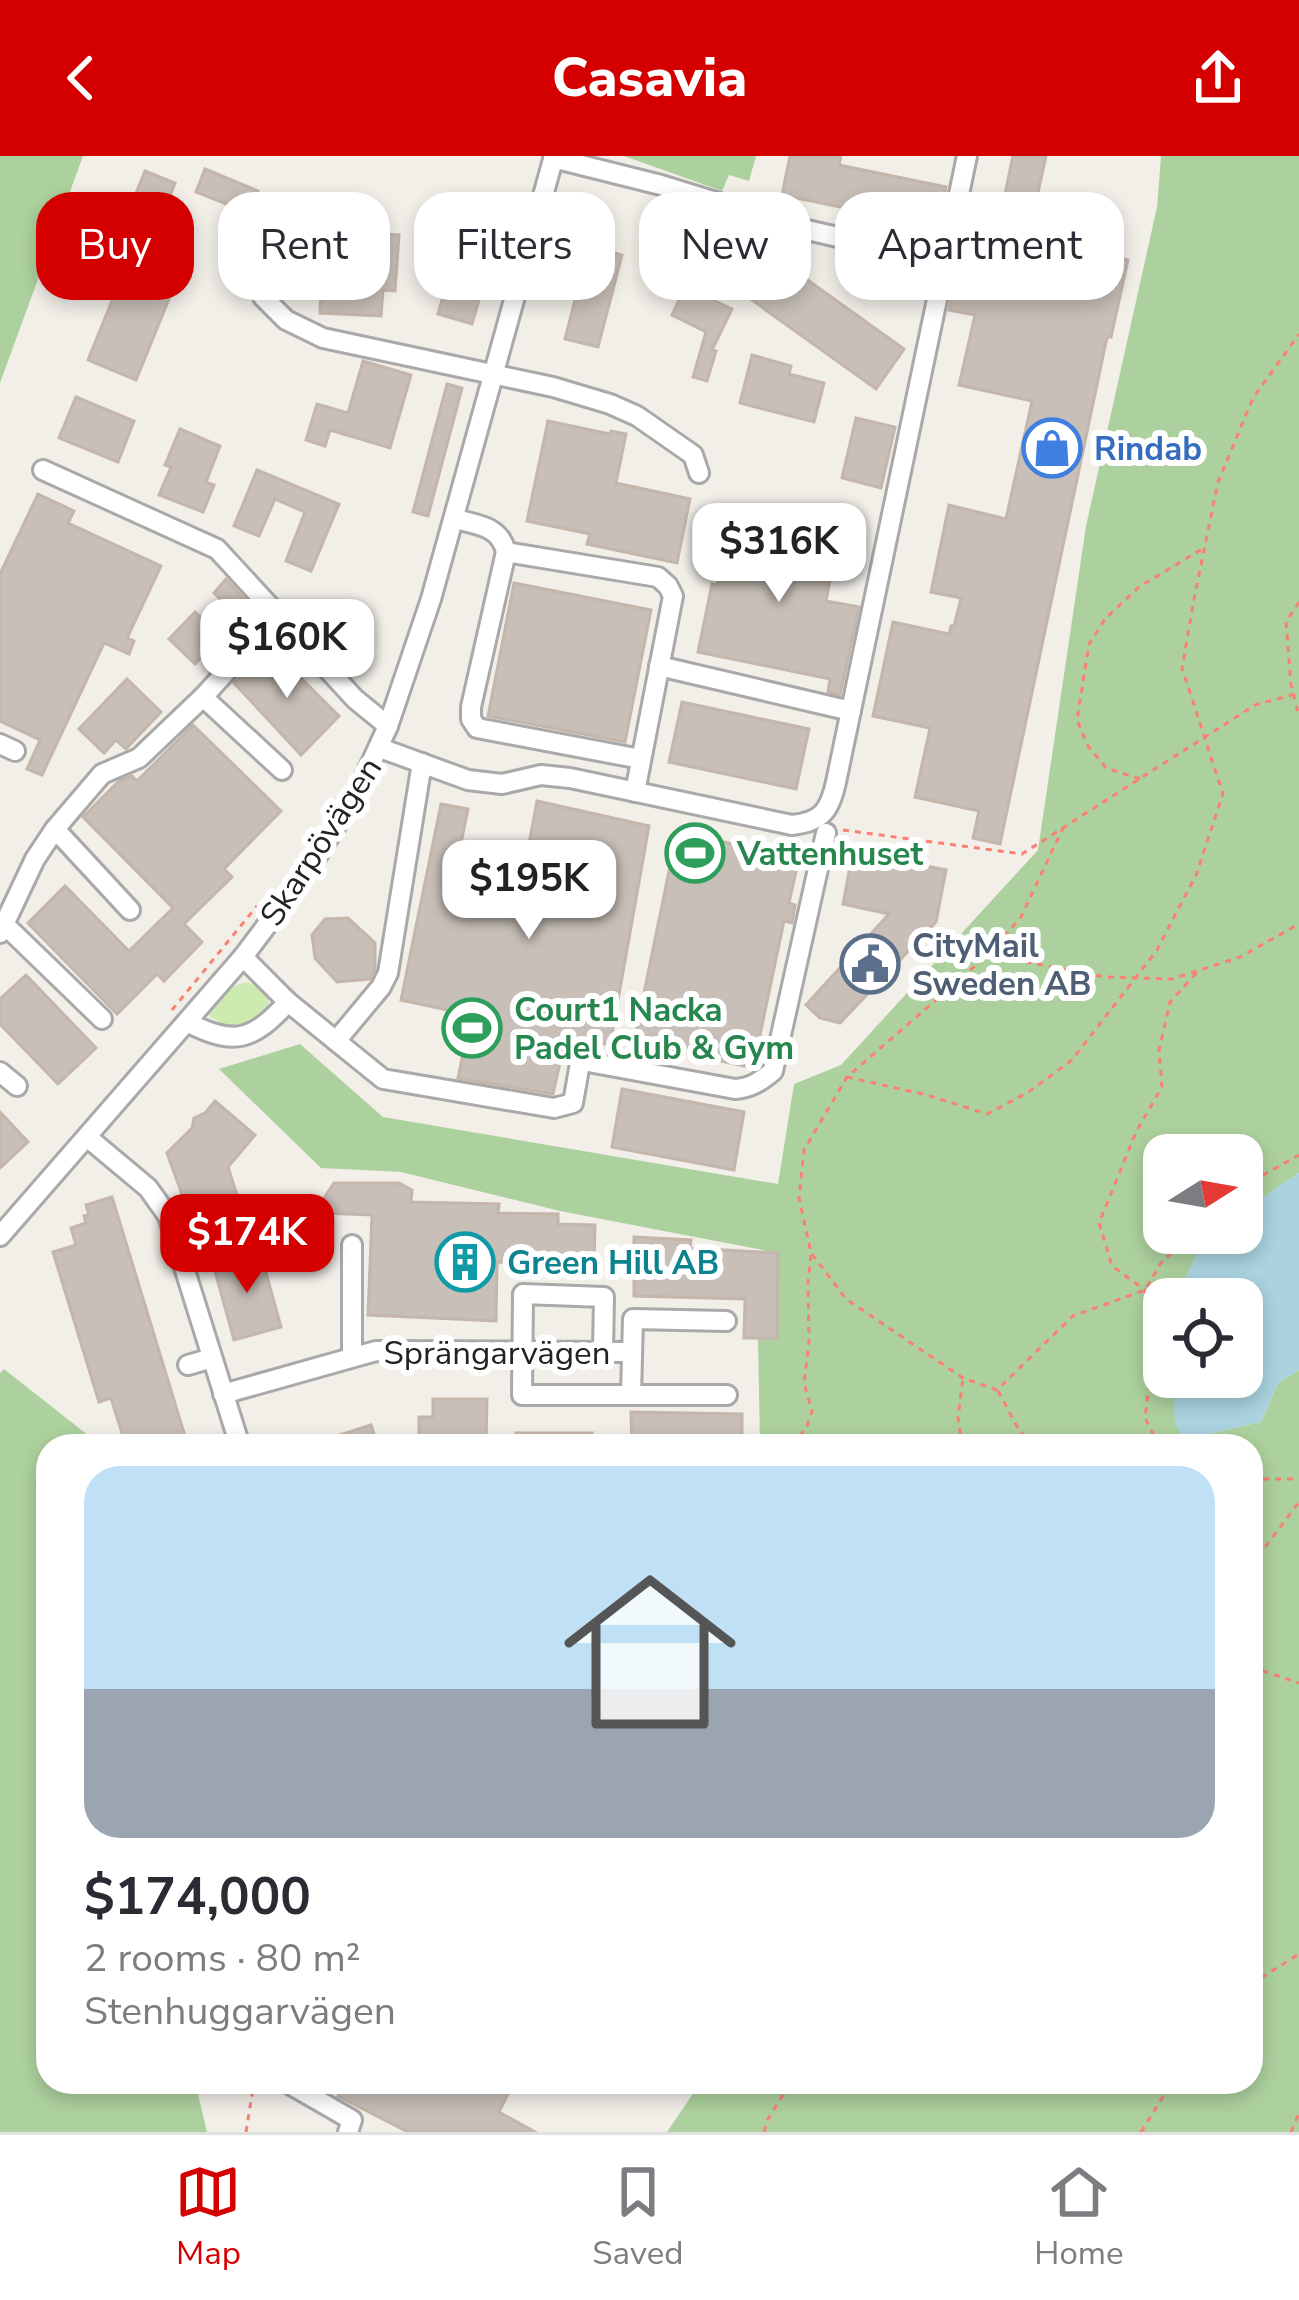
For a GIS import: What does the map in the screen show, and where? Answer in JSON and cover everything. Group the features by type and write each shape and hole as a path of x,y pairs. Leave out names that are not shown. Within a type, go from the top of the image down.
{"street":[{"path":"959,192 967,156"},
{"path":"553,157 835,236"},
{"name":"Skarpövägen","path":"1,1232 243,957 308,869 360,787 388,727 455,519 553,157"},
{"path":"265,300 286,320 323,338 553,387 610,404 637,416 693,455 699,472"},
{"path":"380,748 468,780 502,784 542,775 782,824 812,822 829,808 935,300"},
{"path":"43,470 217,549 355,699 388,727"},
{"path":"455,519 494,530 506,552 471,707 477,728 641,759"},
{"path":"506,552 658,577 668,586 673,596 635,792"},
{"path":"102,1019 2,929 35,859 102,774 139,758 277,616"},
{"path":"659,666 851,711"},
{"path":"203,697 282,770"},
{"path":"336,1041 388,973 404,839 422,764"},
{"path":"55,829 130,910"},
{"path":"243,957 288,1002 383,1079 554,1108 573,1103 583,1061 746,1088 772,1071 828,831"},
{"path":"187,1022 211,1033 248,1036 266,1026 288,1002"},
{"path":"0,1072 17,1086"},
{"path":"87,1137 148,1188 173,1229 236,1434"},
{"path":"352,1245 352,1356"},
{"path":"604,1352 604,1297 524,1294 522,1395 727,1396"},
{"path":"632,1395 633,1319 726,1322"},
{"name":"Sprängarvägen","path":"223,1394 376,1351 632,1352"},
{"path":"188,1365 212,1358"},
{"path":"307,2094 352,2120 348,2132"}],"path":[{"path":"847,1077 987,1114 1027,1093 1072,1060 1157,950 1196,875 1223,794 1182,668 1218,482 1253,398 1299,334"},
{"path":"1140,778 1106,768 1088,746 1078,719 1089,644 1105,619 1139,587 1204,548"},
{"path":"1299,602 1286,622 1299,716"},
{"path":"828,831 1022,854 1255,706 1296,694"},
{"path":"802,1434 812,1411 804,1383 811,1252 799,1198 804,1150 847,1077 988,955 1021,917 1063,828"},
{"path":"164,1018 265,897"},
{"path":"988,955 1105,977 1172,979 1240,957 1299,924"},
{"path":"1143,1289 1112,1266 1099,1223 1136,1132 1162,1087 1159,1050 1170,1002 1200,969"},
{"path":"1263,1175 1299,1155"},
{"path":"811,1252 846,1299 963,1378 997,1390 1023,1434"},
{"path":"1152,1278 1170,1254"},
{"path":"997,1390 1072,1316 1143,1291"},
{"path":"960,1434 963,1378"},
{"path":"1147,1398 1145,1418 1153,1434"},
{"path":"1263,1479 1299,1479"},
{"path":"1263,1550 1299,1502"},
{"path":"1263,1671 1299,1683"},
{"path":"1263,1976 1299,1954"},
{"path":"245,2132 252,2094"},
{"path":"764,2132 784,2094"},
{"path":"1141,2132 1164,2094"},
{"path":"1291,2132 1299,2113"}],"green space":[{"path":"0,156 83,156 70,192 36,192 36,285 0,383"},
{"path":"624,156 756,156 749,181 729,175 722,191"},
{"path":"1161,156 1299,156 1299,1173 1263,1197 1263,1134 1143,1134 1143,1254 1197,1254 1186,1278 1143,1278 1143,1398 1175,1398 1183,1434 760,1434 758,1339 777,1338 778,1253 560,1211 401,1172 321,1168 219,1069 300,1044 383,1117 778,1184 794,1084 841,1065 1038,850 1086,526 1157,207"},
{"path":"247,982 266,990 265,1014 227,1026 209,1016 225,993"},
{"path":"4,1369 86,1434 36,1434 36,2094 198,2094 207,2132 0,2132 0,1373"},
{"path":"1299,1370 1299,2132 667,2132 693,2094 1263,2094 1263,1434 1207,1434 1261,1422 1278,1383"}],"water":[{"path":"1299,1173 1299,1370 1278,1383 1261,1422 1207,1434 1180,1432 1175,1398 1263,1398 1263,1278 1186,1278 1197,1254 1263,1254 1263,1197"}],"building":[{"path":"790,156 841,156 839,165 946,187 945,192 835,192 835,206 811,201 811,192 783,192"},
{"path":"1013,156 1046,156 1038,192 1005,192"},
{"path":"205,169 258,191 218,192 218,201 196,192"},
{"path":"145,171 175,183 171,192 137,192"},
{"path":"390,234 399,235 395,291 390,291"},
{"path":"615,253 622,255 615,282"},
{"path":"811,282 904,349 876,389 752,300 811,300"},
{"path":"112,300 169,300 136,380 88,360"},
{"path":"321,300 382,300 381,316 320,313"},
{"path":"442,300 479,300 472,324 438,314"},
{"path":"575,300 610,300 598,347 565,339"},
{"path":"679,300 713,300 732,309 712,350 716,351 707,381 693,377 706,332 672,315"},
{"path":"951,300 1119,300 1106,342 1000,844 973,838 979,811 915,797 930,728 873,716 893,622 949,634 954,626 961,598 931,592 949,505 1006,519 1032,401 959,385 975,315 949,310"},
{"path":"752,355 791,366 789,374 824,383 814,422 740,403"},
{"path":"363,361 411,375 390,448 330,430 325,446 306,440 317,404 348,413"},
{"path":"447,384 462,388 428,516 413,512"},
{"path":"76,397 134,421 118,462 59,438"},
{"path":"856,418 895,427 881,488 842,478"},
{"path":"548,421 626,434 616,483 690,499 677,563 587,544 590,534 527,521"},
{"path":"180,429 220,446 206,482 214,485 203,512 159,495"},
{"path":"257,470 339,504 311,571 286,561 305,512 275,499 259,536 234,526"},
{"path":"38,494 74,511 68,523 161,566 127,638 134,641 129,654 104,643 42,775 27,769 40,740 0,721 0,574"},
{"path":"730,521 837,543 826,601 859,607 840,695 828,692 830,679 698,652"},
{"path":"226,579 251,606 195,664 169,639 195,612 207,623 225,604 214,593"},
{"path":"514,583 651,610 625,742 488,716"},
{"path":"271,648 339,716 301,755 234,683"},
{"path":"127,679 161,712 126,749 116,740 104,753 79,729"},
{"path":"682,702 809,729 796,789 669,762"},
{"path":"193,725 281,811 224,869 232,877 184,924 202,942 164,981 157,974 117,1014 28,923 65,886 129,951 173,908 83,817 119,781 132,776 137,781"},
{"path":"537,801 649,826 610,1045 566,1036 553,1094 458,1078 471,1015 401,1000 441,804 468,809 456,868 522,882"},
{"path":"677,832 799,858 789,903 795,905 792,923 784,921 753,1068 634,1042"},
{"name":"CityMail Sweden AB","path":"853,851 946,870 936,922 840,1023 820,1018 806,1005 889,914 843,904"},
{"path":"348,918 375,943 375,969 370,979 337,982 315,958 312,935 325,919"},
{"path":"26,975 96,1048 58,1084 0,1024 0,999"},
{"path":"622,1089 744,1112 734,1170 612,1147"},
{"path":"215,1101 255,1135 228,1167 245,1220 197,1236 167,1153 192,1128 194,1118"},
{"path":"0,1112 28,1142 0,1168"},
{"path":"334,1183 399,1183 412,1190 411,1202 499,1204 498,1213 558,1214 558,1224 595,1225 594,1265 575,1264 575,1273 537,1272 537,1263 497,1262 496,1321 368,1315 372,1215 324,1213 324,1198"},
{"path":"112,1197 184,1434 122,1434 111,1398 99,1402 53,1252 76,1245 71,1228 86,1223 86,1205"},
{"path":"634,1237 691,1240 690,1248 778,1253 777,1338 744,1338 745,1299 634,1296"},
{"path":"260,1251 281,1327 234,1340 213,1264"},
{"path":"433,1399 487,1399 486,1434 419,1434 419,1417 433,1417"},
{"path":"631,1412 742,1414 742,1434 632,1434"},
{"path":"371,1425 374,1434 343,1434"},
{"path":"508,2094 499,2112 535,2132 408,2132 338,2096"}],"place":[{"name":"Rindab","path":"1052,448"},
{"name":"Vattenhuset","path":"695,853"},
{"name":"CityMail Sweden AB","path":"870,964"},
{"name":"Court1 Nacka Padel Club & Gym","path":"472,1028"},
{"name":"Green Hill AB","path":"465,1262"}]}
